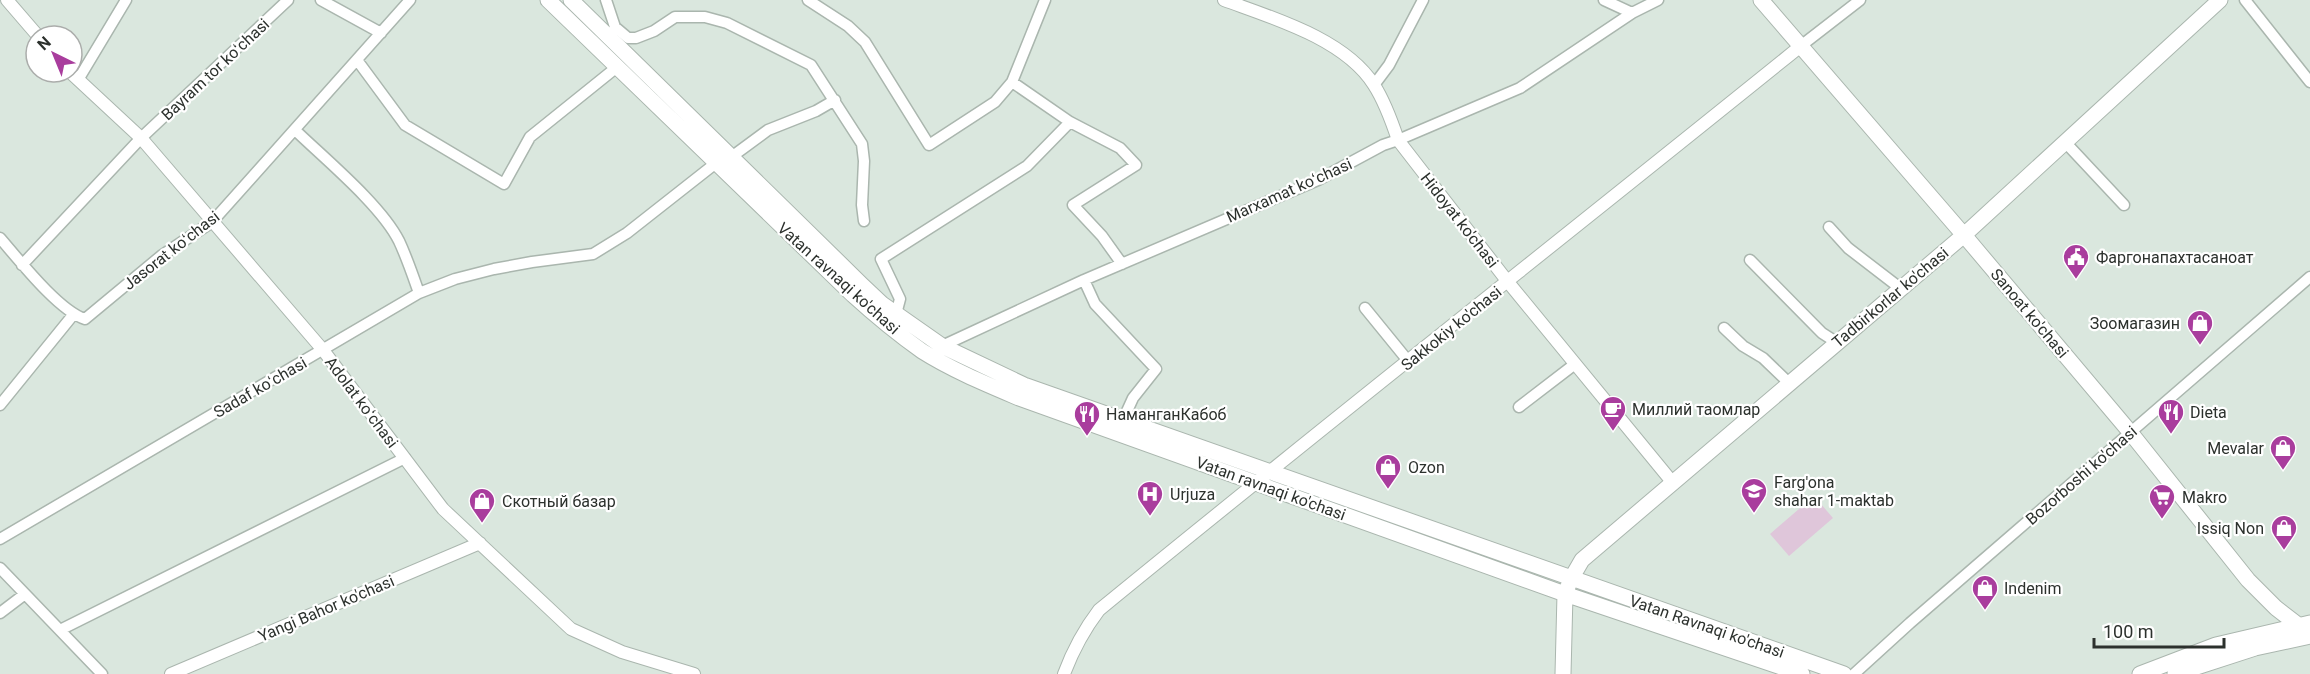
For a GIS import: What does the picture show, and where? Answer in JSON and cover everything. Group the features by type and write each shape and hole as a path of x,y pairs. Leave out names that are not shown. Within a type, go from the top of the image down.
{"main road":[{"name":"Vatan ravnaqi ko'chasi","path":"548,0 617,66 862,285 896,314 942,346 1024,385 1571,579"},
{"name":"Vatan ravnaqi ko'chasi","path":"571,0 613,32 702,140"},
{"name":"Sanoat ko'chasi","path":"1761,0 1802,45 2130,432 2248,580 2276,608 2305,631"},
{"name":"Tadbirkorlar ko'chasi","path":"1565,594 1582,560 1964,235 2220,0"},
{"name":"Vatan ravnaqi ko'chasi","path":"723,160 853,296 923,351 955,369 1018,398 1565,594"},
{"name":"Vatan Ravnaqi ko'chasi","path":"1571,579 1844,674"},
{"path":"1563,674 1565,594"},
{"name":"Vatan Ravnaqi ko'chasi","path":"1565,594 1802,674"},
{"path":"2140,674 2217,645 2305,631"},
{"path":"2175,674 2305,631"}],"street":[{"path":"7,0 28,24"},
{"path":"84,61 126,0"},
{"name":"Bayram tor koʻchasi","path":"22,264 141,138 288,0"},
{"path":"321,0 381,33"},
{"name":"Jasorat koʻchasi","path":"74,315 86,319 161,256 212,222 410,0"},
{"path":"606,0 613,32 628,39 654,32 675,17 705,17 727,23 811,65 862,144 864,221"},
{"path":"808,0 849,26 865,42 929,145 995,102 1012,82 1045,0"},
{"name":"Hidoyat ko'chasi","path":"1224,0 1309,32 1359,66 1374,85 1388,112 1398,140 1508,282 1673,483"},
{"path":"1374,85 1389,65 1423,0"},
{"path":"1604,0 1632,13"},
{"name":"Marxamat koʻchasi","path":"942,346 1084,280 1318,180 1383,145 1520,88 1632,13 1658,0"},
{"name":"Sakkokiy ko'chasi","path":"1064,674 1083,630 1099,610 1255,482 1409,362 1860,0"},
{"path":"2245,0 2310,82"},
{"path":"357,60 405,124 504,184 530,137 617,66"},
{"path":"1012,82 1070,122 1120,148 1136,165 1073,206 1102,236 1122,264"},
{"name":"Adolat koʻchasi","path":"83,84 141,138 323,350 443,509 571,629 622,652 694,674"},
{"name":"Sadaf koʻchasi","path":"0,539 419,293 455,279 494,269 532,261 593,254 627,233 723,160 768,130 816,111 835,100"},
{"path":"896,314 900,299 881,259 1027,166 1070,122"},
{"path":"295,130 369,201 385,221 399,240 419,293"},
{"path":"2065,142 2124,205"},
{"path":"1829,227 1848,248 1900,288"},
{"path":"0,238 22,264 74,315 0,405"},
{"path":"1750,260 1822,333 1836,342"},
{"name":"Bozorboshi ko'chasi","path":"1854,674 2310,277"},
{"path":"1084,280 1095,304 1156,369 1133,398 1123,420"},
{"path":"1365,308 1409,362"},
{"path":"1724,328 1743,346 1763,358 1789,383"},
{"path":"1520,407 1575,364"},
{"path":"60,630 405,458"},
{"name":"Yangi Bahor ko'chasi","path":"171,674 480,543"},
{"path":"0,568 102,674"},
{"path":"0,613 25,594"}],"shaded area":[{"path":"1814,496 1833,518 1789,556 1770,534"}],"place":[{"name":"Фаргонапахтасаноат","path":"2076,280"},
{"name":"Зоомагазин","path":"2200,346"},
{"name":"Миллий таомлар","path":"1613,432"},
{"name":"Dieta","path":"2171,435"},
{"name":"НаманганКабоб","path":"1087,437"},
{"name":"Mevalar","path":"2283,471"},
{"name":"Ozon","path":"1388,490"},
{"name":"Farg'ona shahar 1-maktab","path":"1754,514"},
{"name":"Urjuza","path":"1150,517"},
{"name":"Makro","path":"2162,520"},
{"name":"Скотный базар","path":"482,524"},
{"name":"Issiq Non","path":"2284,551"},
{"name":"Indenim","path":"1985,611"}]}
